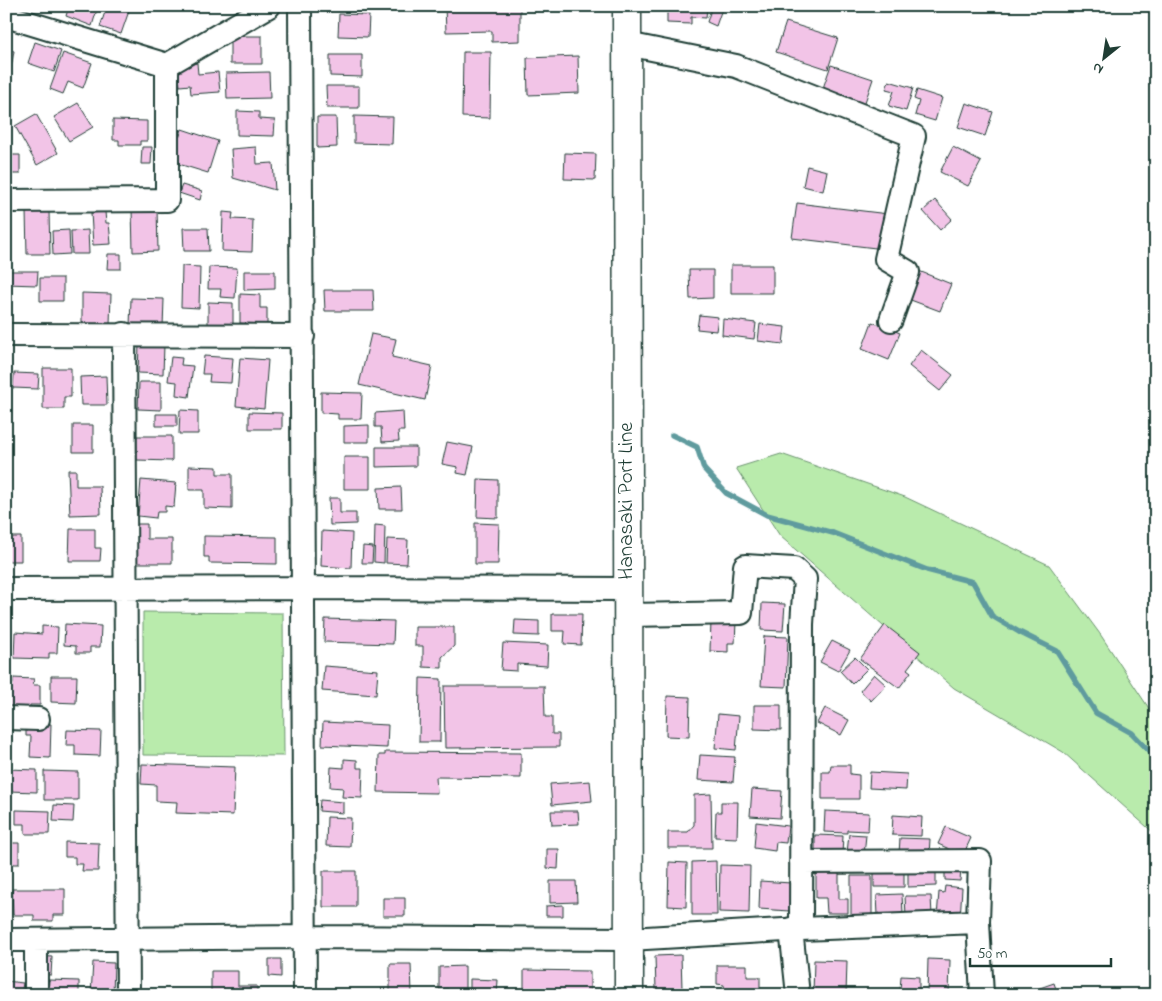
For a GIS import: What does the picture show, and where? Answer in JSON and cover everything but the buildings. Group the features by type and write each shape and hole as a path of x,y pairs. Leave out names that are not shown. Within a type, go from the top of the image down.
{"main road":[{"name":"Hanasaki Port Line","path":"627,6 629,995"}],"street":[{"path":"6,16 167,65 269,6"},
{"path":"300,6 305,995"},
{"path":"627,44 736,66 914,136 886,259 908,272 891,320"},
{"path":"6,201 167,200 167,65"},
{"path":"124,334 128,995"},
{"path":"6,335 303,336"},
{"path":"6,590 304,588 628,602 741,613 745,566 794,569 805,579 802,624 801,862 796,929 798,995"},
{"path":"6,718 38,719"},
{"path":"801,862 980,861 978,922 982,995"},
{"path":"6,940 304,937 628,939 796,929 978,922"},
{"path":"36,940 36,995"}],"green space":[{"path":"781,454 905,497 1049,565 1100,634 1156,719 1156,835 1063,752 954,688 780,536 736,468"},
{"path":"143,612 283,613 284,756 143,755"}],"waterway":[{"path":"672,435 697,447 704,469 726,493 767,515 833,533 927,570 973,582 992,616 1057,651 1096,713 1132,733 1156,758"}]}
